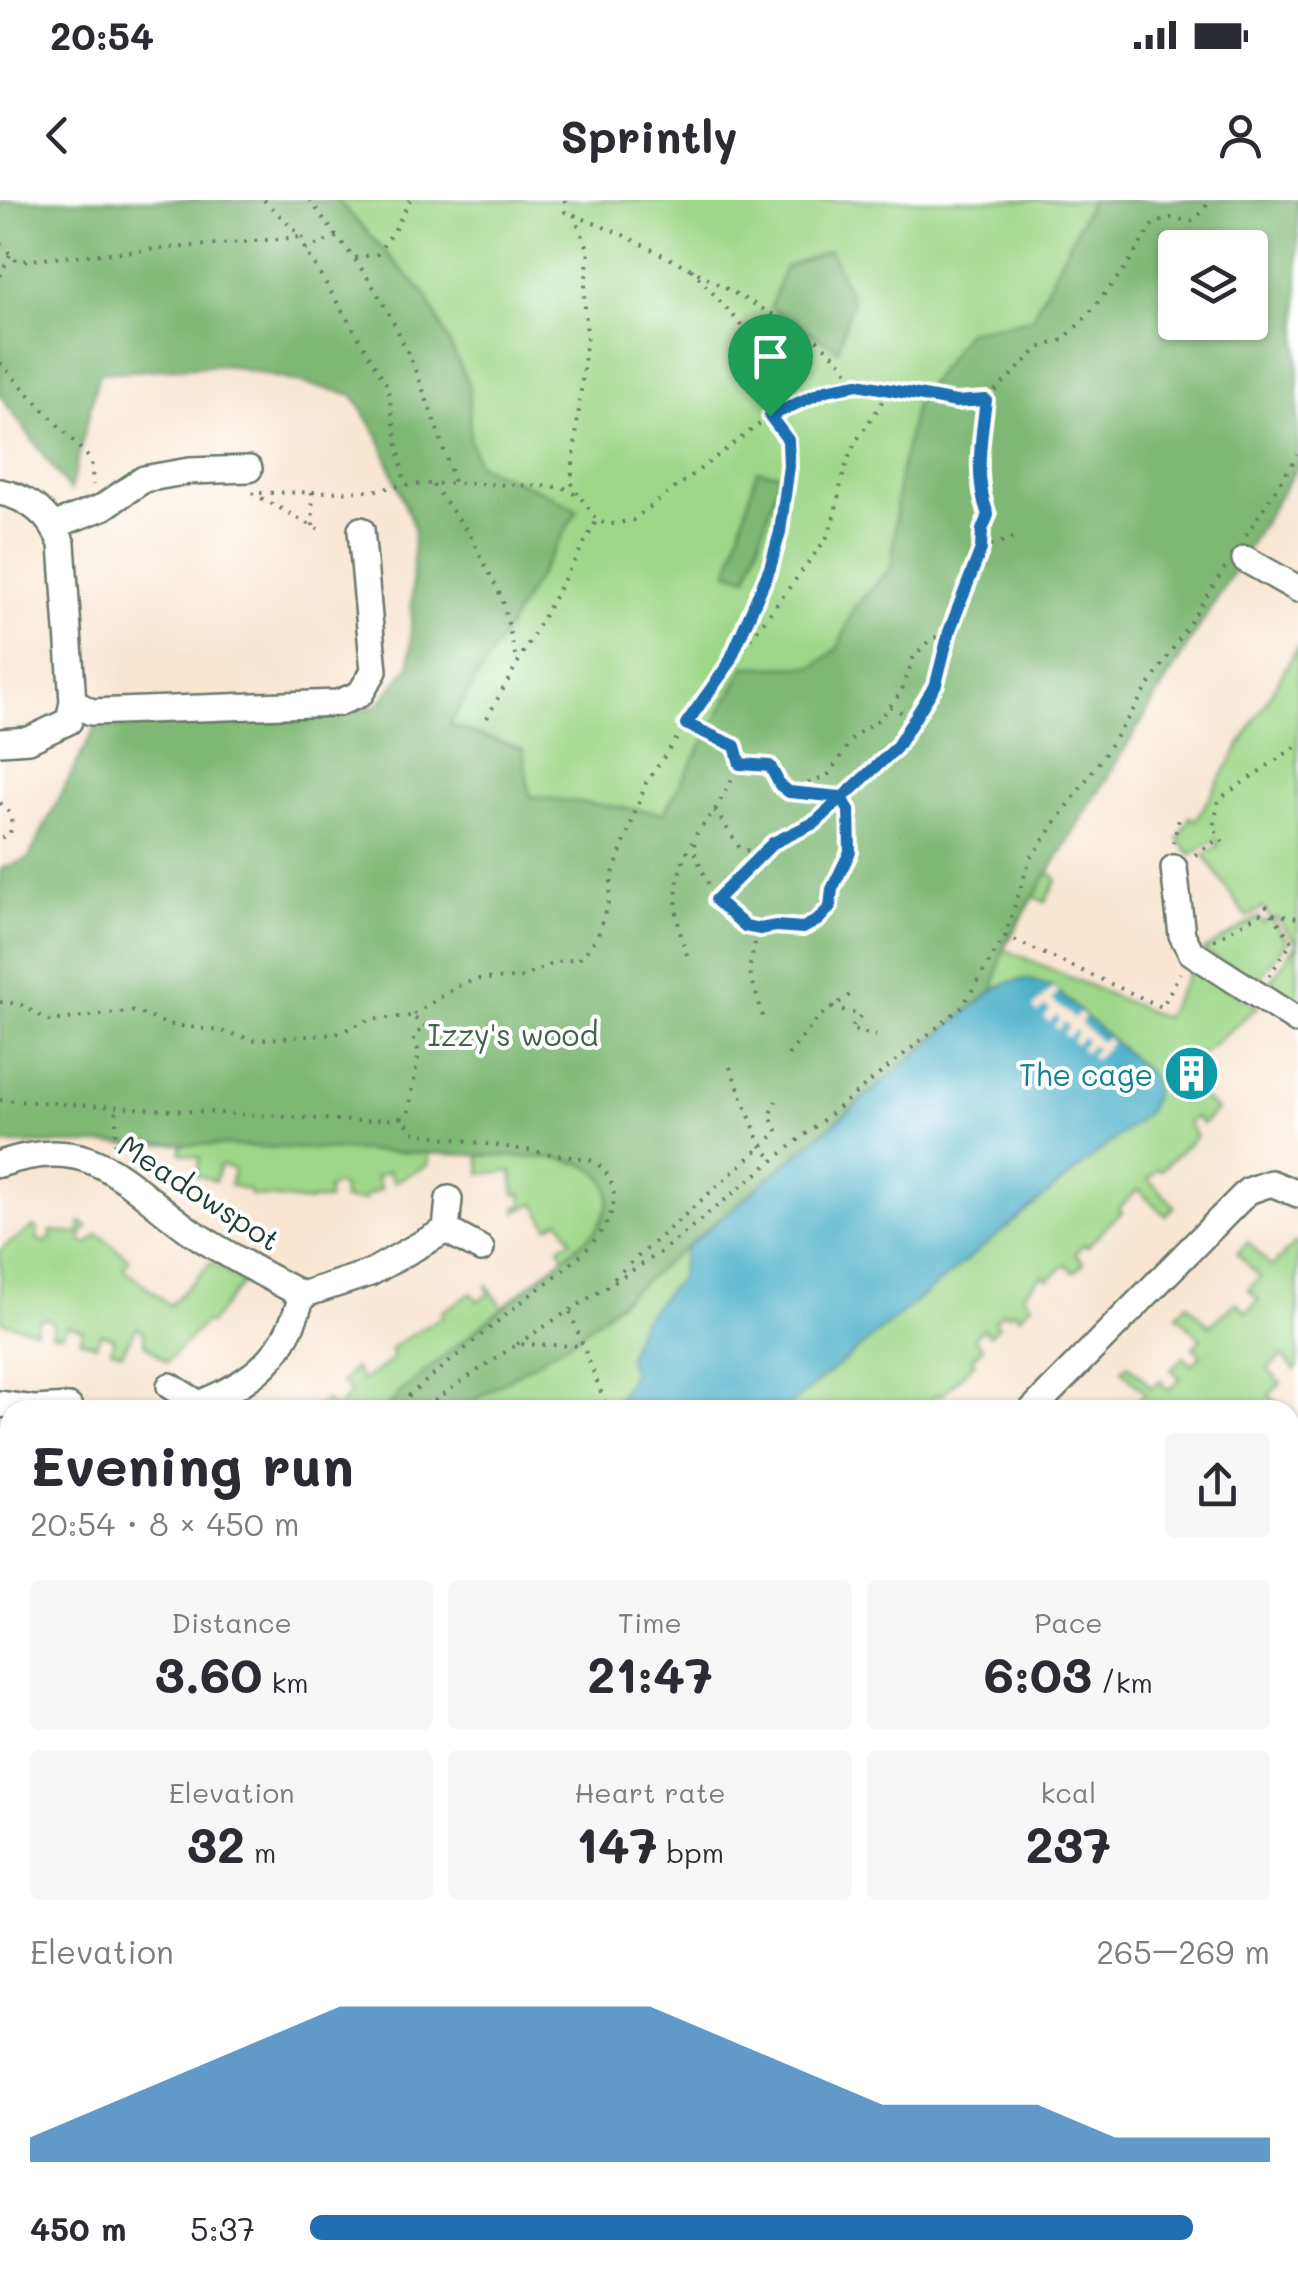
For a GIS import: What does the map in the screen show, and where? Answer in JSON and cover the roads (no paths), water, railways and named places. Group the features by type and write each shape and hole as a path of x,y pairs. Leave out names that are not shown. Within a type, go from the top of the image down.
{"street":[{"path":"55,525 103,508 144,480 189,471 250,481"},
{"path":"0,492 40,510 55,525 62,544 73,702 69,721 28,740 0,742"},
{"path":"73,702 91,712 338,703 360,694 374,671 361,530"},
{"path":"1241,550 1298,589"},
{"path":"1182,863 1182,935 1191,952 1298,1021"},
{"name":"Meadowspot","path":"0,1164 56,1154 90,1160 116,1171 213,1246 302,1295"},
{"path":"1042,1400 1248,1192 1272,1183 1298,1194"},
{"path":"446,1230 449,1199"},
{"path":"212,1400 242,1383 279,1349 292,1329 302,1295 370,1274 446,1230"},
{"path":"446,1230 481,1249"},
{"path":"170,1386 189,1400"}],"water":[{"path":"1026,979 1053,987 1153,1077 1154,1096 1148,1112 796,1400 617,1400 632,1375 628,1358 634,1337 642,1320 680,1277 684,1250 993,990"}],"place":[{"name":"The cage","path":"1192,1074"}],"park label":[{"name":"Izzy's wood","path":"513,1034"}]}
